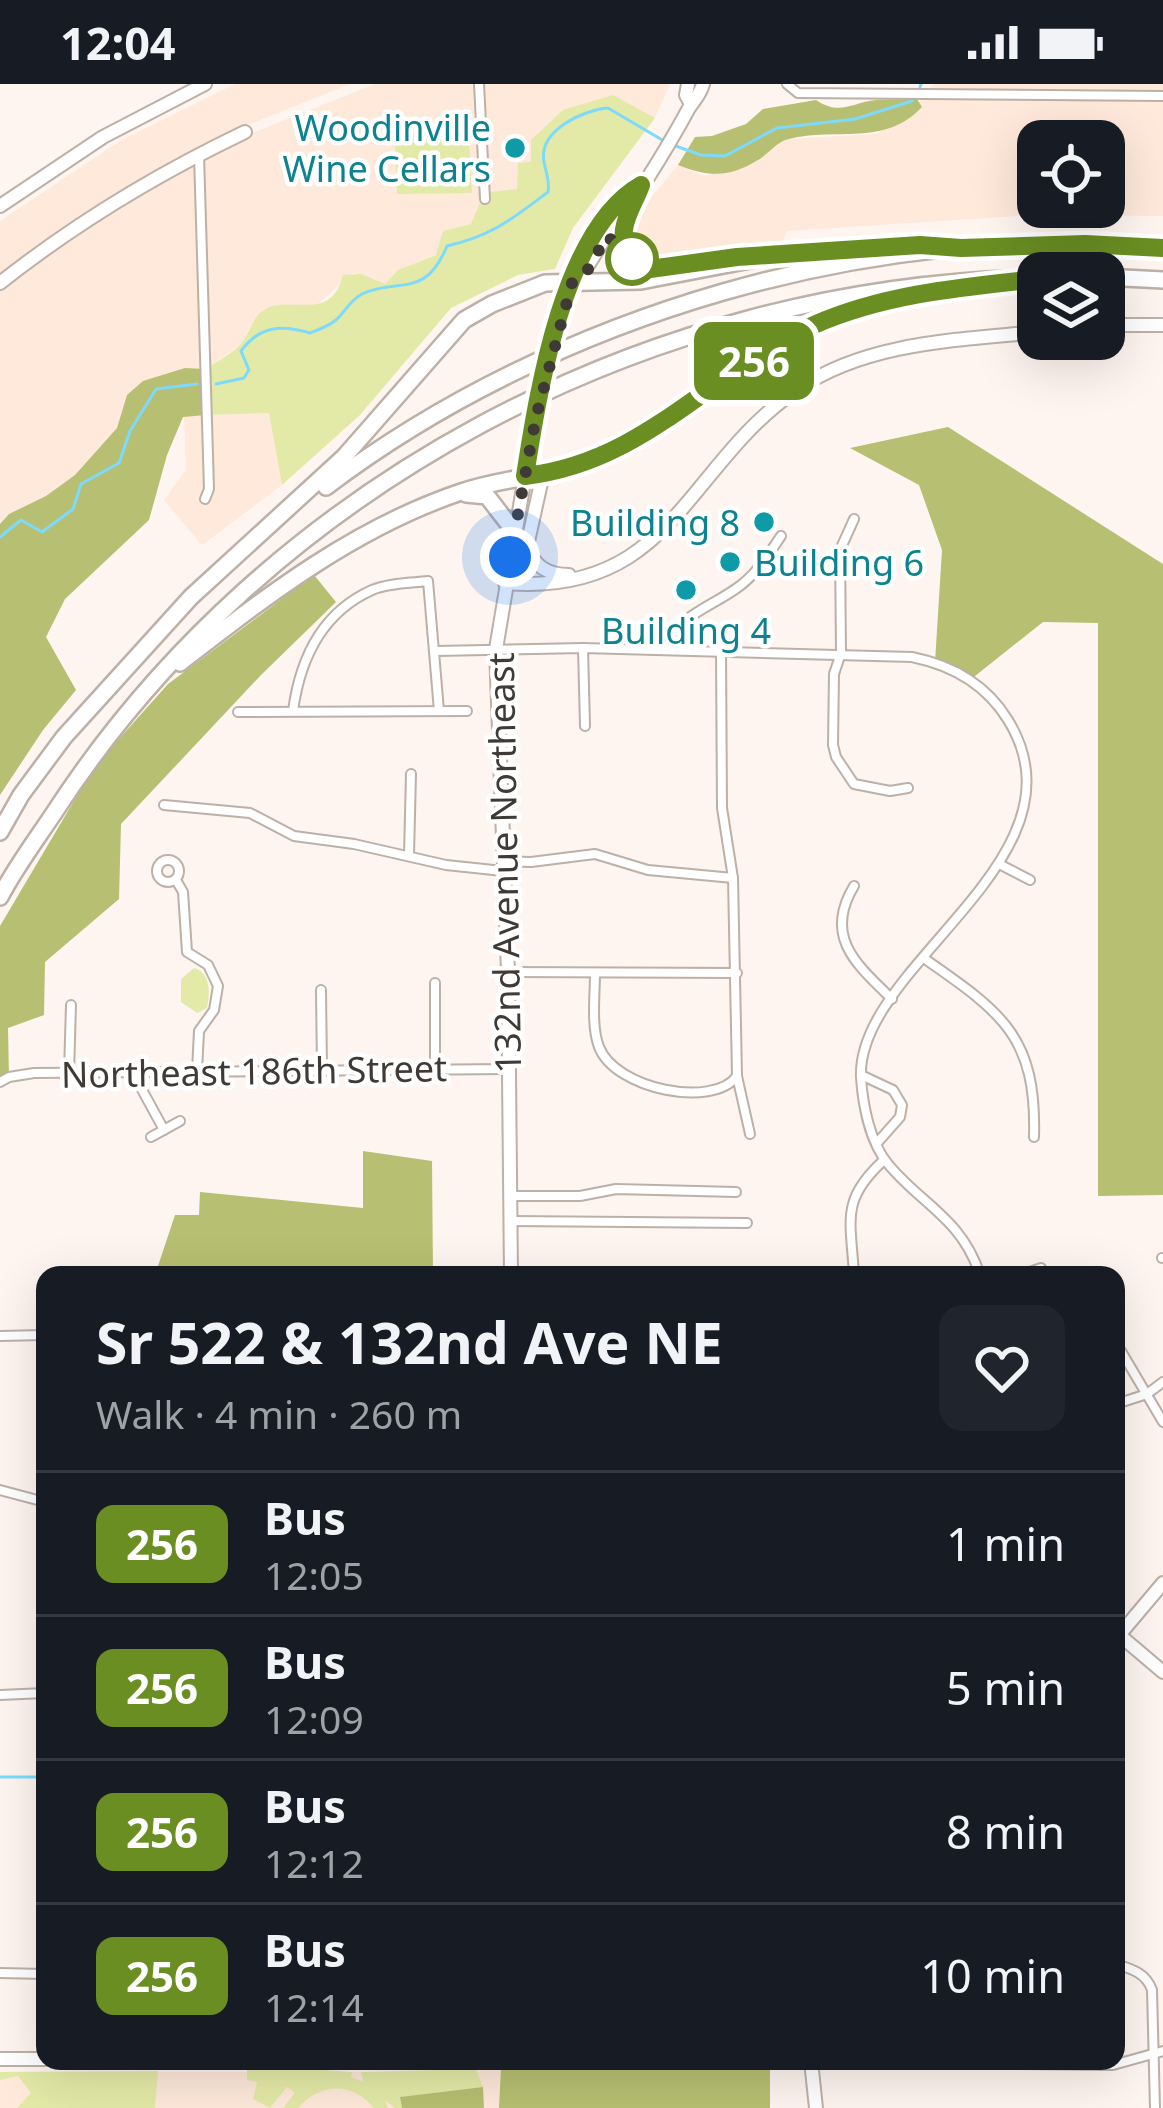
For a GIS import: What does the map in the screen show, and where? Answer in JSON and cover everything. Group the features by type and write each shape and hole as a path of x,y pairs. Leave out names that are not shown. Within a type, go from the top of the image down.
{"highway":[{"path":"627,212 622,230 625,248 632,260 646,268 920,245 961,248"},
{"path":"256,539 365,457 443,410 554,353 717,293 870,260 961,248 1085,244 1163,248"},
{"path":"0,832 64,737 191,597 344,457 464,320 533,286 641,281 765,257"},
{"path":"0,897 87,763 202,629 380,485 454,438 622,358 764,314 890,289 1017,278"},
{"path":"1125,279 1163,280"},
{"path":"145,691 302,570 364,534 451,496 591,463 617,451 814,325 887,301 1017,281"},
{"path":"451,496 488,496 514,531"}],"main road":[{"path":"0,206 103,137 205,84"},
{"path":"688,84 691,104"},
{"path":"572,283 587,271 662,159 703,84"},
{"path":"0,283 106,207 244,132"},
{"path":"572,283 573,270 600,224 623,195 641,185"},
{"name":"132nd Avenue Northeast","path":"511,1266 508,972 496,649 529,448 560,314 572,283"},
{"path":"1125,325 1163,325"},
{"path":"505,583 558,583 623,561 668,528 764,416 800,387 890,350 1017,335"},
{"path":"543,474 527,546 530,557 550,573 594,574"},
{"path":"1125,1625 1163,1582"},
{"path":"1125,1639 1163,1672"},
{"path":"0,2059 36,2059"},
{"path":"813,2070 816,2108"}],"street":[{"path":"479,84 484,199"},
{"path":"788,87 798,93 1163,96"},
{"path":"199,154 209,488 205,499"},
{"path":"854,519 840,550 841,653 834,674 836,757 854,784 890,791 908,788"},
{"path":"664,650 671,631 739,587 781,536"},
{"path":"293,711 297,677 310,644 351,603 376,588 428,581 440,711"},
{"path":"584,648 585,726"},
{"path":"437,651 584,648 912,657 956,671 989,694 1020,745 1024,801 1016,831 999,864 892,1000 862,1054 868,1120 884,1160 943,1213 964,1239 976,1266"},
{"path":"721,651 722,808 733,878 737,1076 750,1134"},
{"path":"238,712 467,711"},
{"path":"409,856 411,774"},
{"path":"164,805 250,813 294,836 446,865 504,866 595,854 648,870 733,878"},
{"path":"999,864 1030,880"},
{"path":"176,880 183,892 187,952 208,965 218,986 214,1010 199,1031 197,1071"},
{"path":"854,886 843,904 844,944 892,1000"},
{"path":"925,958 986,1002 1018,1040 1035,1112 1034,1138"},
{"path":"508,972 737,973"},
{"path":"596,973 598,1046 621,1075 663,1090 719,1090 737,1076"},
{"path":"434,1069 435,983"},
{"path":"321,989 322,1069"},
{"path":"69,1073 71,1004"},
{"name":"Northeast 186th Street","path":"0,1082 21,1075 69,1073 509,1069"},
{"path":"137,1073 164,1130"},
{"path":"862,1075 893,1090 902,1105 900,1117 877,1144"},
{"path":"151,1137 180,1121"},
{"path":"854,1266 853,1197 884,1160"},
{"path":"511,1196 580,1196 616,1189 736,1192"},
{"path":"511,1221 747,1223"},
{"path":"0,1336 36,1335"},
{"path":"1125,1358 1163,1422"},
{"path":"1125,1400 1147,1394 1163,1382"},
{"path":"0,1490 36,1500"},
{"path":"0,1695 36,1693"},
{"path":"1125,1968 1149,1980 1159,2052 1155,2108"},
{"path":"0,1973 36,1973"},
{"path":"1125,2062 1159,2052"}],"shaded area":[{"path":"235,84 350,84 210,140 89,210 0,275 0,221 120,141"},
{"path":"375,84 670,84 655,118 612,95 532,140 532,163 518,189 436,254 399,270 385,284 352,273 316,306 250,328 242,344 205,369 143,381 127,396 117,428 75,475 0,524 0,283 199,154"},
{"path":"934,84 1163,84 1163,216 1125,216 1125,120 1017,120 1017,216 787,231 781,245 658,262 645,260 633,247 633,220 678,165 705,176 757,161 785,139 876,134 905,121"},
{"path":"269,413 282,485 202,545 164,500 186,470 184,416"},
{"path":"514,2070 518,2108 0,2108 0,2072"}],"green space":[{"path":"613,95 655,118 573,228 555,269 518,275 451,308 360,415 282,485 269,413 206,415 205,369 242,343 260,313 273,306 323,302 338,288 343,275 361,274 385,284 398,270 436,255 443,231 471,224 484,193 517,189 518,163 531,162 531,140 563,110"},
{"path":"917,99 922,107 892,127 789,139 728,173 678,165 695,137 746,124 763,109 816,100 839,108 875,100"},
{"path":"462,121 463,142 469,142 472,193 397,194 395,139"},
{"path":"185,368 205,369 206,415 183,417 149,520 65,599 46,637 76,690 0,795 0,524 75,475 117,428 127,395 143,381"},
{"path":"948,427 1163,564 1163,1195 1098,1196 1098,623 1043,622 970,680 935,662 942,550 919,485 850,448"},
{"path":"314,575 336,602 121,824 119,899 45,962 44,1015 8,1028 9,1077 0,1082 0,926 94,767 168,684"},
{"path":"194,968 204,974 209,990 207,1008 197,1013 181,1002 181,979"},
{"path":"363,1151 432,1161 433,1266 158,1266 175,1215 199,1215 200,1192 363,1208"},
{"path":"247,2070 352,2072 351,2077 363,2082 361,2072 476,2070 483,2087 401,2097 402,2108 385,2100 388,2108 374,2108 356,2093 336,2088 316,2093 298,2108 283,2108 295,2093 287,2087 270,2108 253,2099 257,2082 247,2080"},
{"path":"501,2070 770,2070 770,2108 499,2108"},
{"path":"158,2071 155,2108 17,2108 31,2093 18,2076 0,2080 0,2072"},
{"path":"483,2087 484,2108 402,2108 400,2097"}],"waterway":[{"path":"673,145 701,155 725,156 777,128 855,119 912,101"},
{"path":"216,384 244,378 249,370 241,351 256,336 272,329 310,333 323,328 362,294 410,284 430,274 447,246 489,232 548,192 544,162 548,140 576,118 608,108 664,141"},
{"path":"0,537 21,520 42,532 73,509 81,484 119,463 130,431 156,389 197,384"},
{"path":"0,1777 36,1777"}],"bus line":[{"name":"256","path":"1017,281 887,301 814,325 617,451 578,467 525,476 573,270 623,195 641,185 627,212 622,236 632,260 650,269 737,257 920,245 1163,248"}],"place":[{"name":"Woodinville Wine Cellars","path":"515,148"},
{"name":"Building 8","path":"764,522"},
{"name":"Building 6","path":"730,562"},
{"name":"Building 4","path":"686,590"}],"route":[{"path":"510,557 536,417 572,283 587,271 607,236 632,259"}]}
